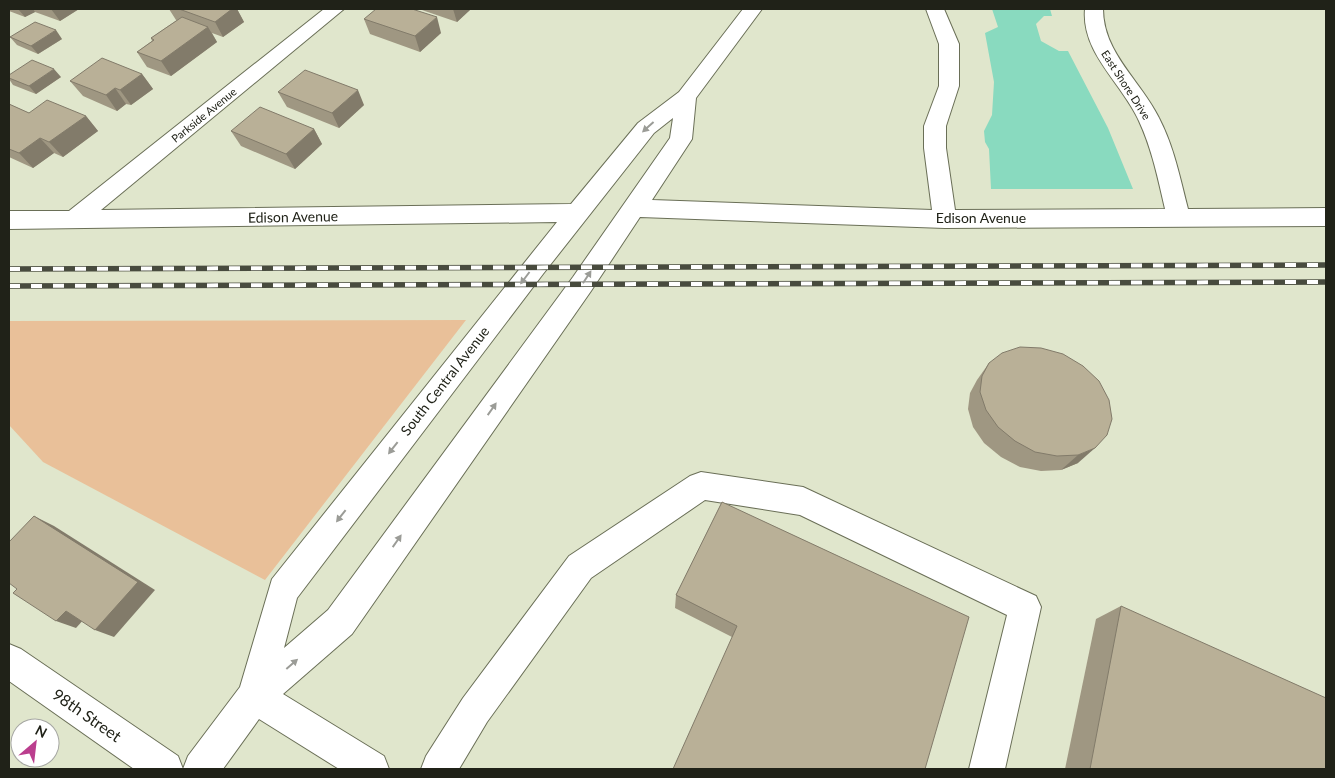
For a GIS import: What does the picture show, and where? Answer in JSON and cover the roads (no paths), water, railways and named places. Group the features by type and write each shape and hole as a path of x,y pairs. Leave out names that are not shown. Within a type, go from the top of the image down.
{"street":[{"name":"Parkside Avenue","path":"73,220 335,9"},
{"name":"South Central Avenue","path":"255,696 283,590 577,213 646,128 686,97 753,9"},
{"path":"935,9 949,44 949,86 934,126 935,148 945,219"},
{"name":"East Shore Drive","path":"1094,9 1094,28 1102,47 1142,105 1152,125 1180,218"},
{"name":"South Central Avenue","path":"201,769 255,696 340,622 635,208 681,139 686,97"},
{"name":"Edison Avenue","path":"635,208 945,219 1326,217"},
{"name":"Edison Avenue","path":"9,220 577,213"},
{"path":"438,769 475,710 580,567 701,486 803,501 1025,608 987,769"},
{"name":"98th Street","path":"9,661 165,769"},
{"path":"255,696 371,769"}],"railway":[{"path":"9,269 1326,265"},
{"path":"9,286 1326,282"}]}
